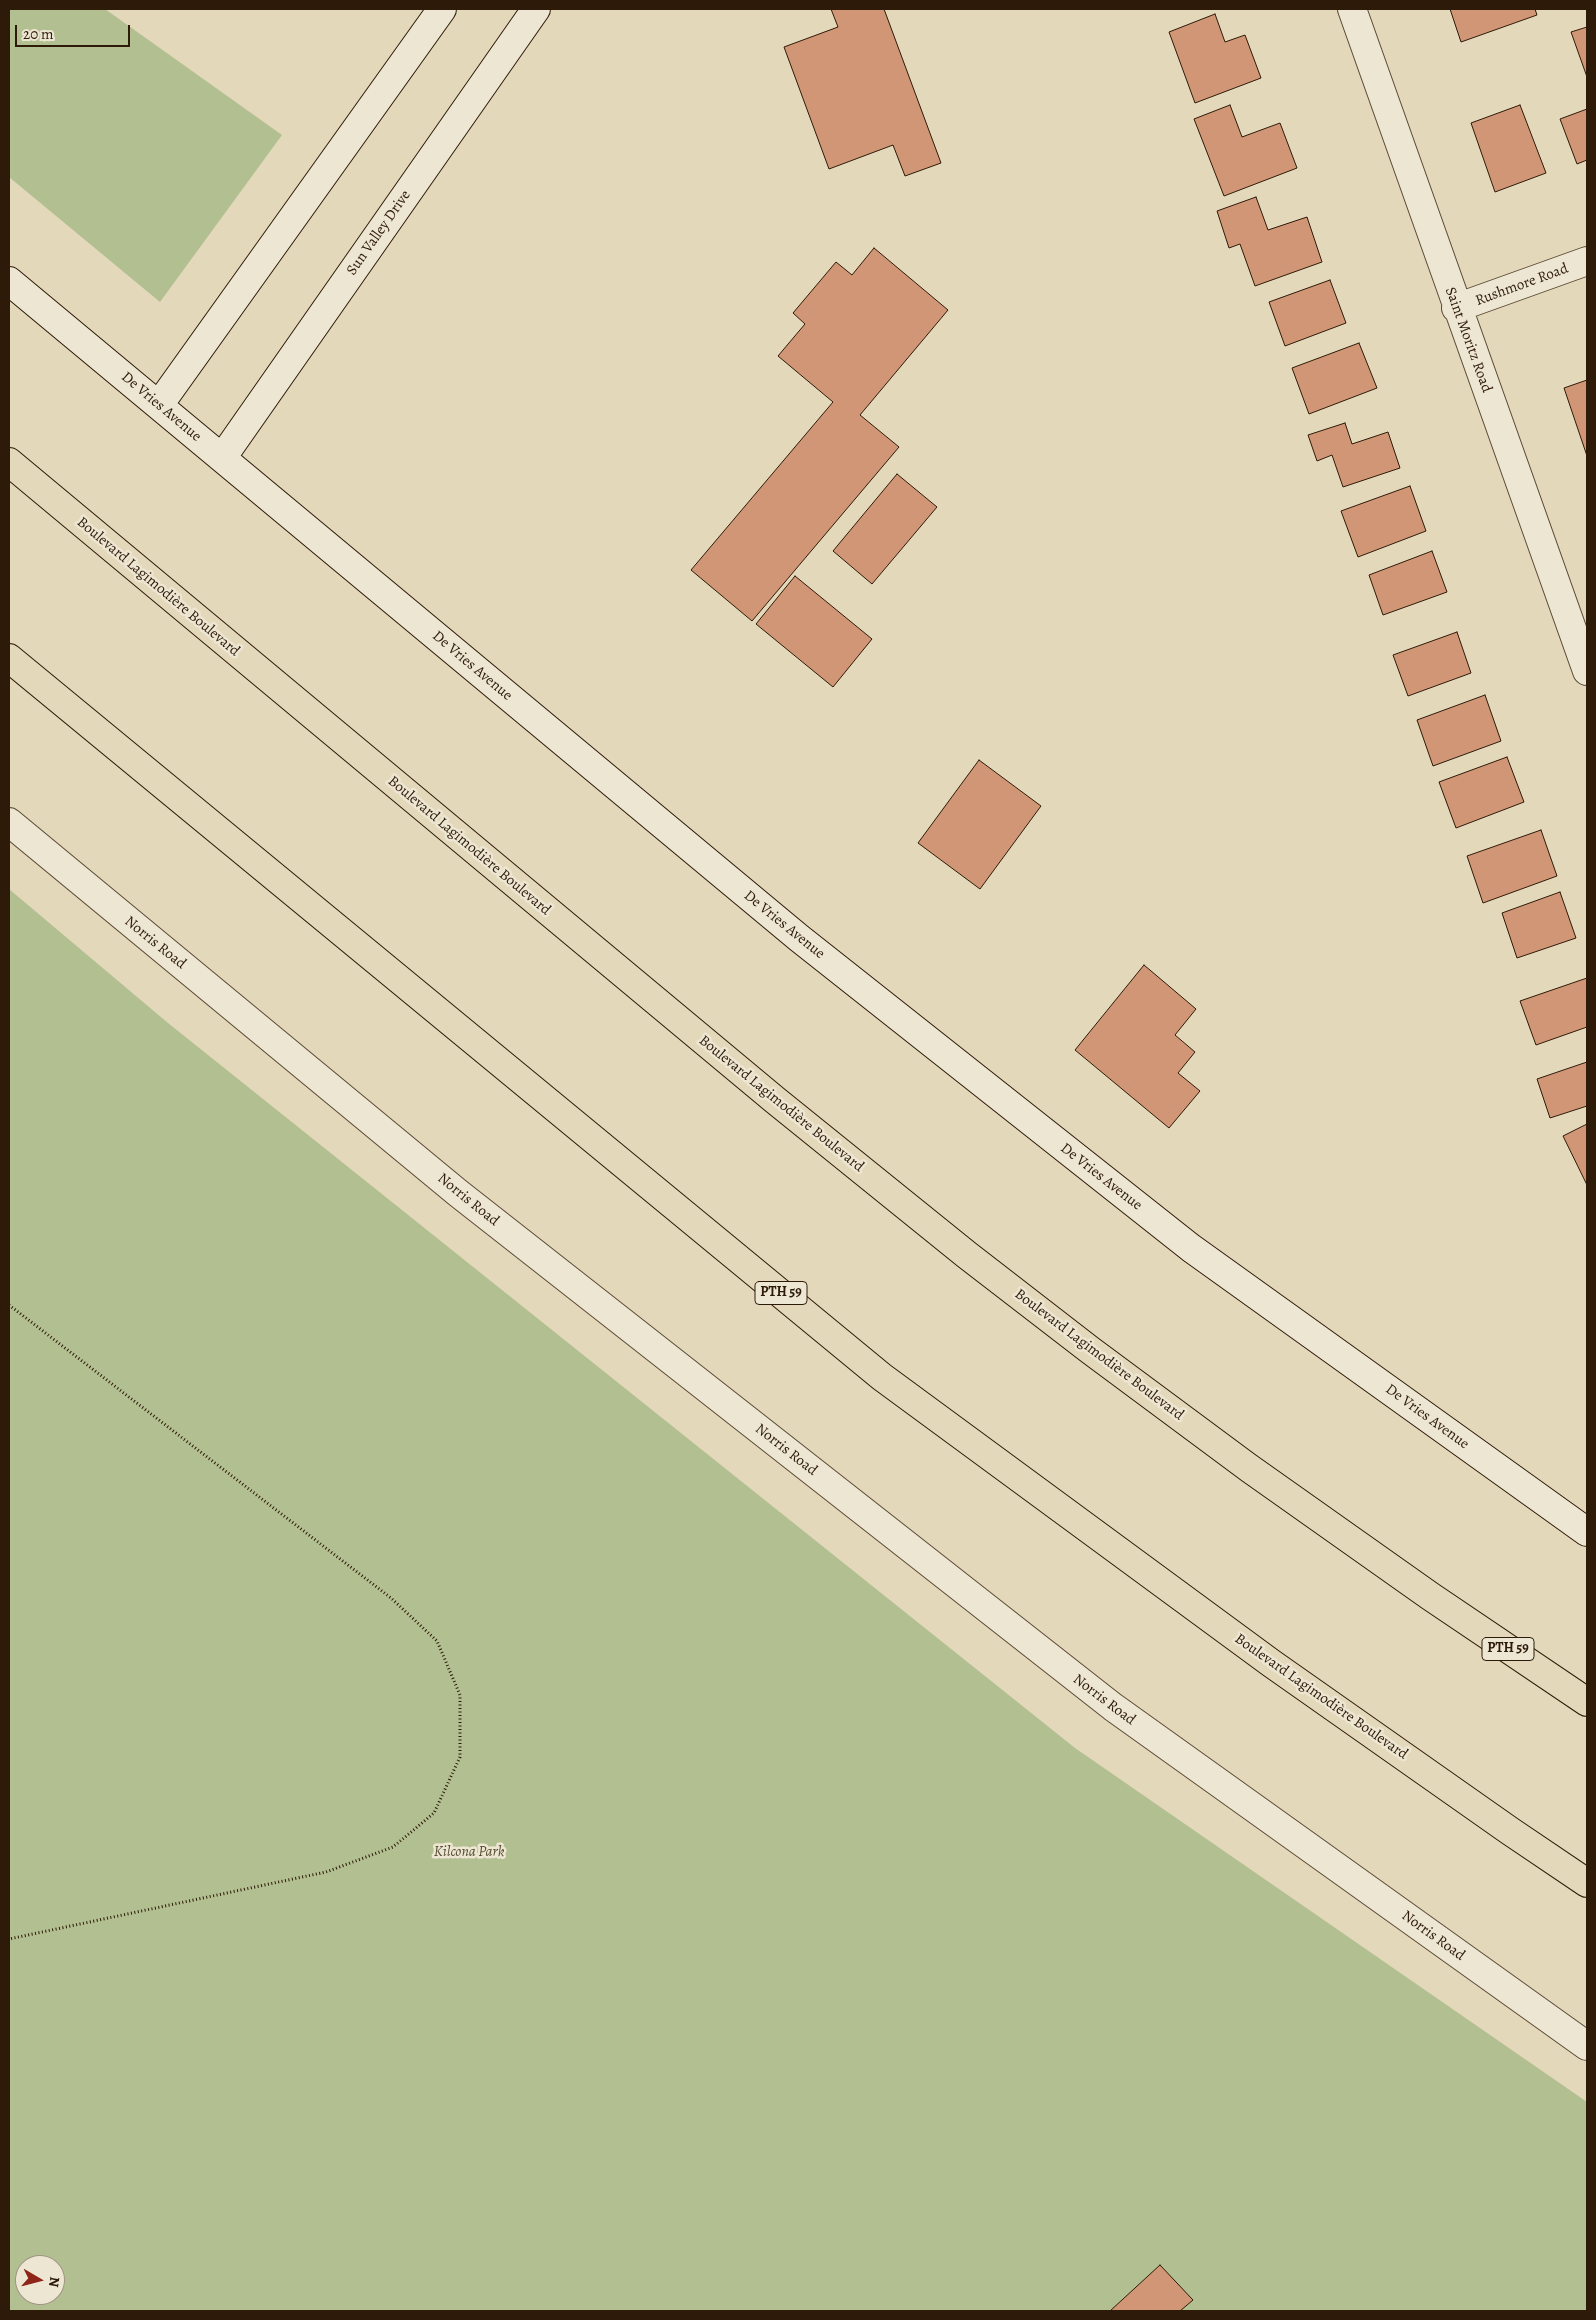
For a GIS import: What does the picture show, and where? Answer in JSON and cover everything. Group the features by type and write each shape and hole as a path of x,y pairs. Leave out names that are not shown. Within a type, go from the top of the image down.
{"main road":[{"name":"Boulevard Lagimodière Boulevard","path":"9,462 774,1100 975,1260 1090,1350 1249,1468 1430,1596 1587,1702"},
{"name":"Boulevard Lagimodière Boulevard","path":"9,658 882,1377 1271,1663 1510,1831 1587,1882"}],"street":[{"path":"159,405 442,9"},
{"name":"Sun Valley Drive","path":"222,458 536,9"},
{"name":"Saint Moritz Road","path":"1352,9 1456,308 1587,671"},
{"name":"Rushmore Road","path":"1456,308 1587,261"},
{"name":"De Vries Avenue","path":"9,281 799,938 1191,1248 1587,1532"},
{"name":"Norris Road","path":"9,822 458,1193 1113,1708 1587,2046"}],"path":[{"path":"9,1305 392,1598 437,1641 460,1695 460,1757 434,1812 393,1847 326,1872 9,1940"}],"green space":[{"path":"9,9 105,9 282,135 160,302 9,177"},
{"name":"Kilcona Park","path":"9,889 168,1023 1075,1748 1587,2102 1587,2311 9,2311"}],"building":[{"path":"831,9 884,9 941,163 905,176 893,145 829,169 784,47 838,27"},
{"path":"1450,9 1535,9 1537,15 1461,42"},
{"path":"1215,14 1225,42 1245,35 1261,78 1195,103 1169,32"},
{"path":"1587,27 1587,77 1571,32"},
{"path":"1230,105 1242,137 1280,123 1297,168 1224,196 1194,119"},
{"path":"1520,105 1546,173 1495,192 1471,123"},
{"path":"1587,109 1587,160 1577,164 1560,119"},
{"path":"1256,197 1268,230 1307,217 1322,262 1255,286 1240,244 1229,248 1217,211"},
{"path":"874,248 948,310 860,415 899,447 752,621 691,570 833,402 778,356 805,324 793,313 836,262 852,275"},
{"path":"1330,280 1346,323 1285,346 1269,302"},
{"path":"1359,343 1377,388 1309,414 1292,368"},
{"path":"1587,380 1587,456 1564,388"},
{"path":"1345,423 1352,444 1388,432 1400,468 1343,487 1332,455 1317,461 1308,435"},
{"path":"897,474 937,507 872,584 833,551"},
{"path":"1410,486 1426,531 1358,557 1341,511"},
{"path":"1432,551 1447,592 1383,615 1369,575"},
{"path":"795,576 872,639 833,687 756,624"},
{"path":"1457,632 1471,673 1408,696 1393,655"},
{"path":"1485,695 1501,741 1433,766 1417,720"},
{"path":"1507,757 1524,802 1456,828 1439,782"},
{"path":"979,760 1041,806 980,889 918,843"},
{"path":"1541,830 1557,876 1483,903 1467,856"},
{"path":"1560,892 1576,938 1517,958 1502,913"},
{"path":"1144,965 1196,1009 1175,1035 1195,1052 1178,1073 1200,1091 1169,1128 1075,1050"},
{"path":"1587,978 1587,1027 1536,1045 1520,1001"},
{"path":"1587,1062 1587,1106 1550,1118 1537,1079"},
{"path":"1587,1124 1587,1185 1563,1136"},
{"path":"1160,2265 1193,2300 1180,2311 1110,2311"}]}
